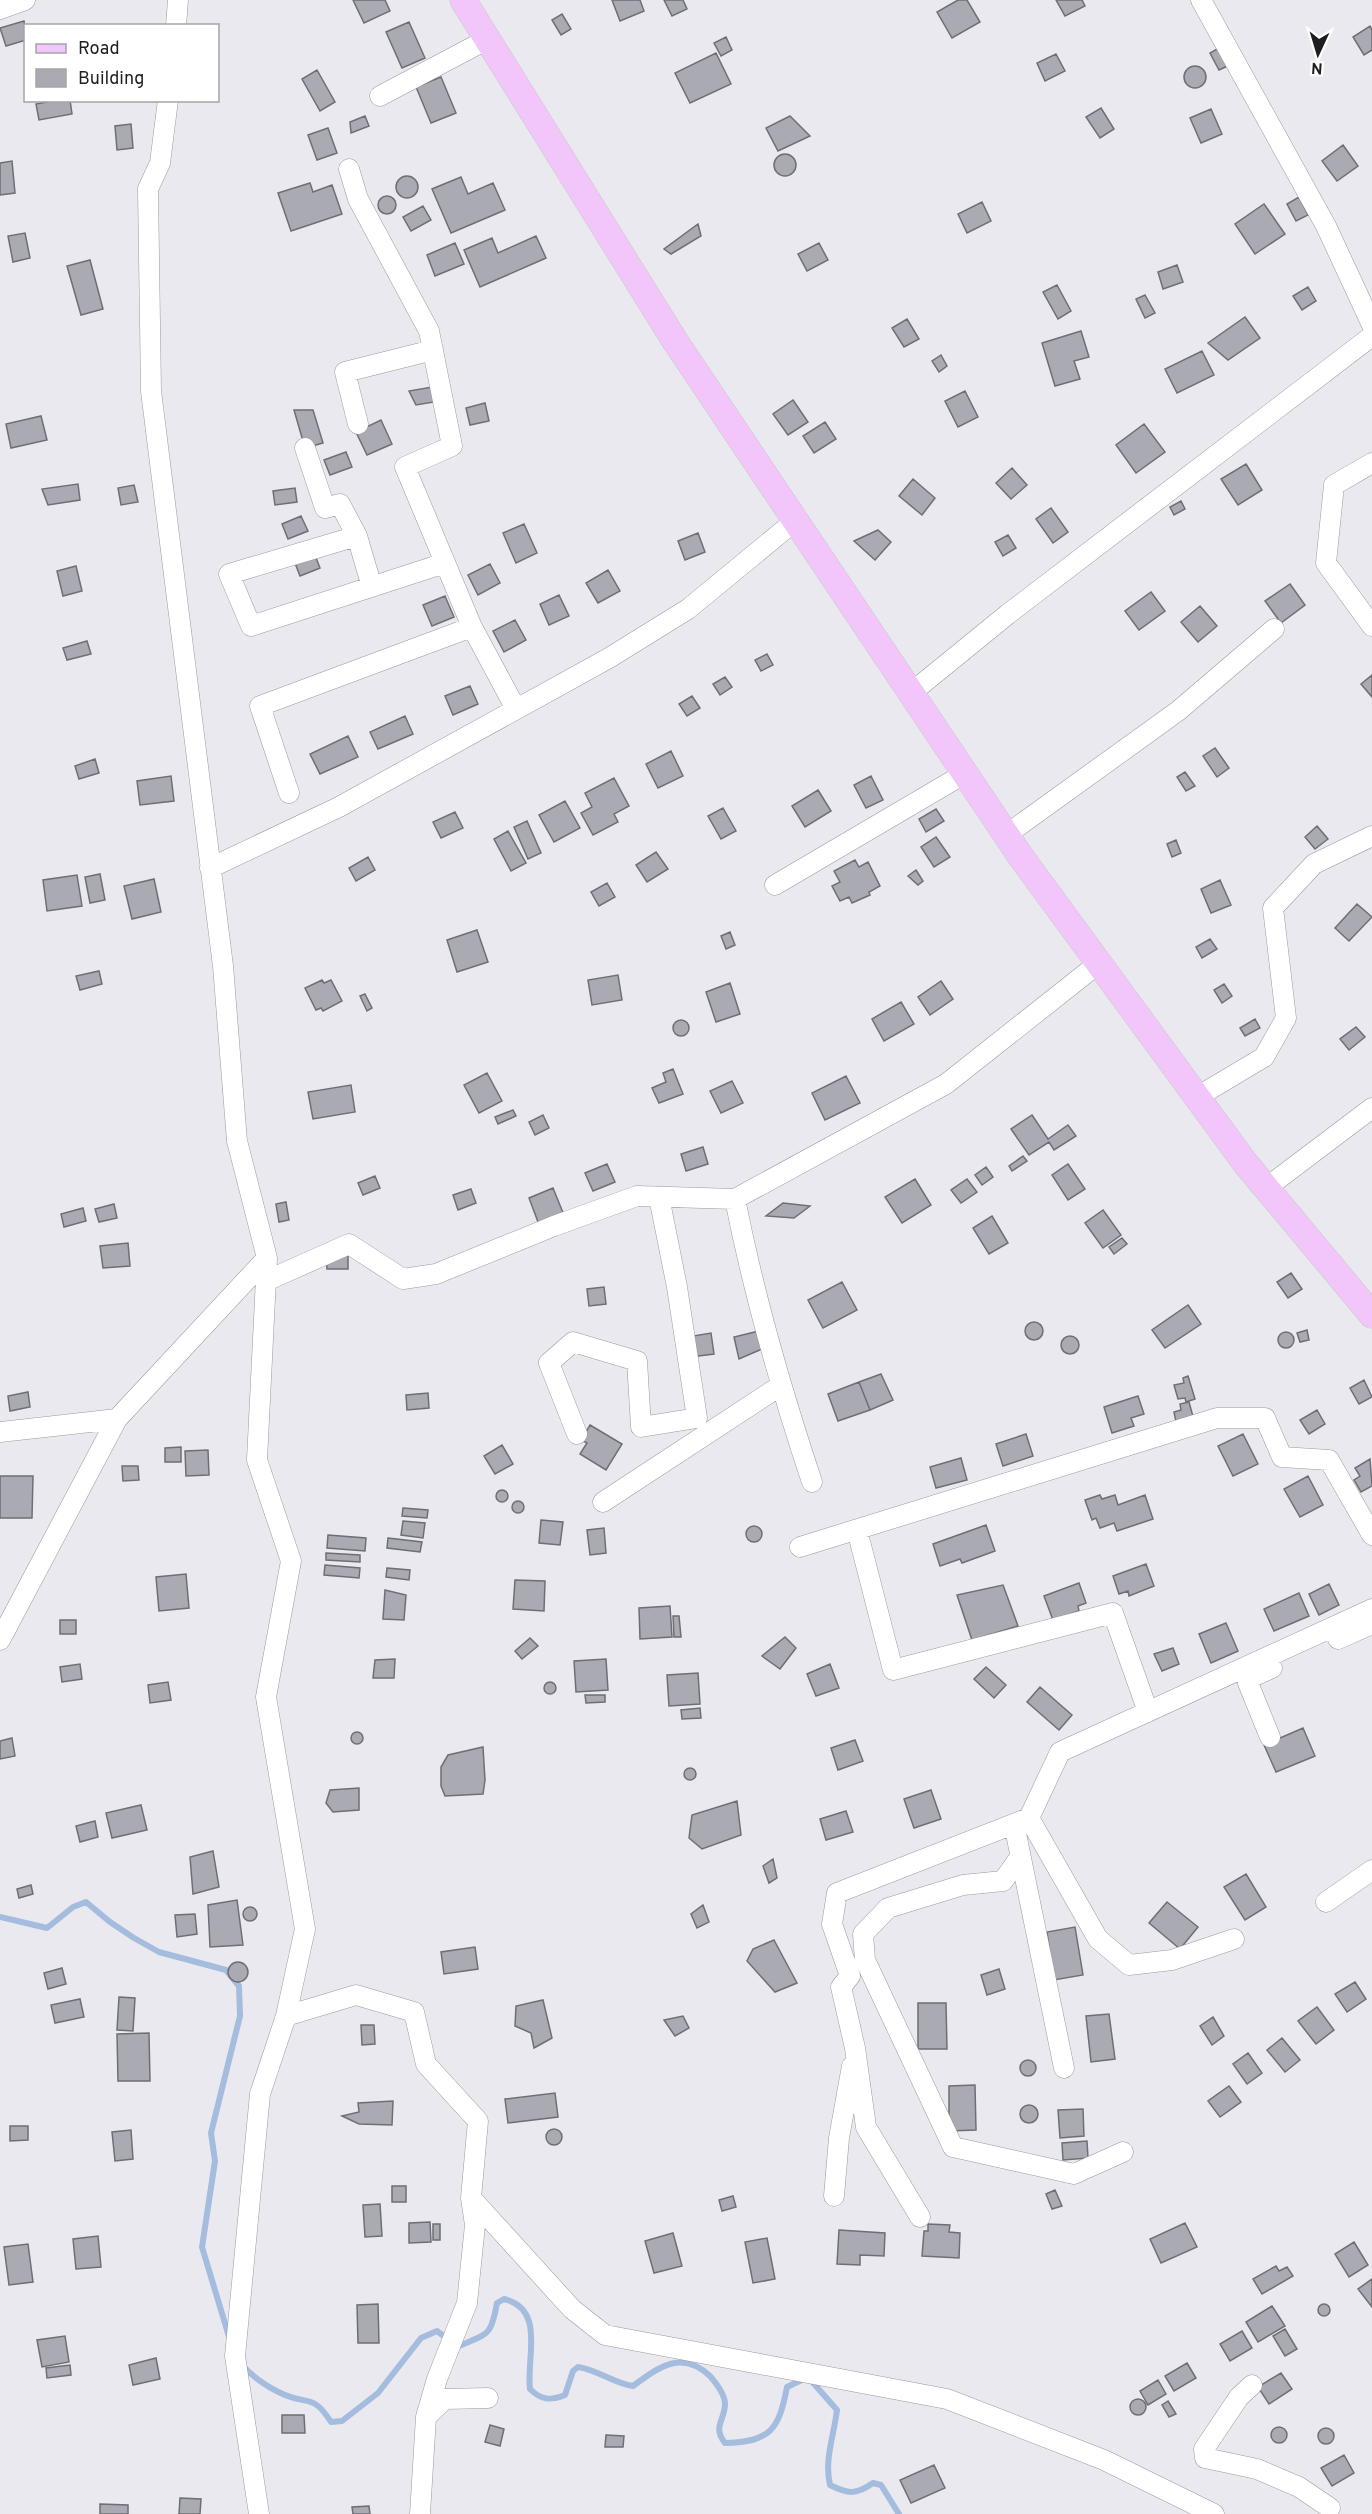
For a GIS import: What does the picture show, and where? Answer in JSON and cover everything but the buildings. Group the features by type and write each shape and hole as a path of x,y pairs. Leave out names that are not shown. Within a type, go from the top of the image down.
{"main road":[{"path":"463,0 675,341 1006,835 1266,1188 1372,1315"}],"street":[{"path":"0,9 25,0"},
{"path":"176,24 178,0"},
{"path":"1201,0 1326,226 1372,325"},
{"path":"380,96 486,40"},
{"path":"168,102 160,163 148,189 151,390 223,966 237,1141 267,1258 257,1460 291,1561 266,1697 305,1929 286,2016 260,2094 235,2356 259,2514"},
{"path":"349,168 358,199 429,331 452,446 405,467 472,627 516,709"},
{"path":"911,693 1008,614 1372,336"},
{"path":"358,424 345,372 433,350"},
{"path":"305,448 325,508 340,504 357,536 372,587"},
{"path":"1372,463 1334,485 1326,563 1372,626"},
{"path":"210,868 339,807 609,658 688,609 795,521"},
{"path":"357,536 230,574 251,626 445,563"},
{"path":"289,793 260,706 472,627"},
{"path":"1006,835 1178,711 1274,629"},
{"path":"775,885 964,774"},
{"path":"1197,1097 1264,1057 1286,1018 1273,908 1314,864 1371,835"},
{"path":"266,1281 350,1244 403,1279 436,1274 554,1226 637,1196 735,1199 946,1084 1099,963"},
{"path":"1266,1188 1372,1108"},
{"path":"577,1434 549,1363 573,1342 637,1361 641,1428 697,1418 677,1287 659,1197"},
{"path":"735,1199 747,1261 780,1386 812,1482"},
{"path":"0,1640 117,1419 267,1258"},
{"path":"603,1502 780,1386"},
{"path":"800,1547 1218,1418 1265,1418 1282,1456 1329,1460 1372,1535"},
{"path":"0,1431 117,1419"},
{"path":"857,1530 893,1670 1113,1613 1148,1712"},
{"path":"1064,2068 1020,1857 1022,1821 1060,1752 1372,1609"},
{"path":"1270,1737 1248,1683 1252,1677 1372,1624"},
{"path":"1022,1821 1098,1939 1129,1965 1172,1960 1234,1939"},
{"path":"920,2217 866,2127 855,2048 841,1987 850,1976 832,1924 837,1893 1022,1821"},
{"path":"1020,1857 1003,1881 963,1885 888,1908 862,1934 865,1960 953,2147 1074,2174 1123,2152"},
{"path":"1326,1902 1372,1870"},
{"path":"286,2016 356,1995 414,2012 426,2064 478,2121 471,2198 475,2225 467,2303 436,2379 426,2417 420,2514"},
{"path":"834,2196 839,2138 855,2048"},
{"path":"471,2198 572,2309 605,2335 947,2399 1104,2460 1215,2514"},
{"path":"1252,2385 1239,2397 1204,2449 1205,2458 1257,2469 1299,2487 1330,2508"},
{"path":"426,2417 445,2399 488,2398"}],"waterway":[{"path":"0,1917 47,1928 73,1907 86,1902 110,1922 159,1952 226,1970 239,1986 240,2016 211,2133 215,2161 202,2247 230,2340"},
{"path":"459,2346 487,2332 493,2322 497,2303 504,2299 517,2304 525,2313 530,2324 530,2389 542,2397 550,2399 565,2395 573,2371 578,2367 633,2386 662,2367 680,2362 690,2364 710,2376 722,2393 725,2404 719,2428 725,2443 753,2440 763,2436 776,2423 787,2387 808,2377 837,2410 828,2466 830,2485 852,2492 862,2490 873,2483 881,2485 899,2514"},
{"path":"242,2365 273,2389 320,2407 331,2422 342,2421 378,2393 421,2338 437,2331 449,2340"}]}
